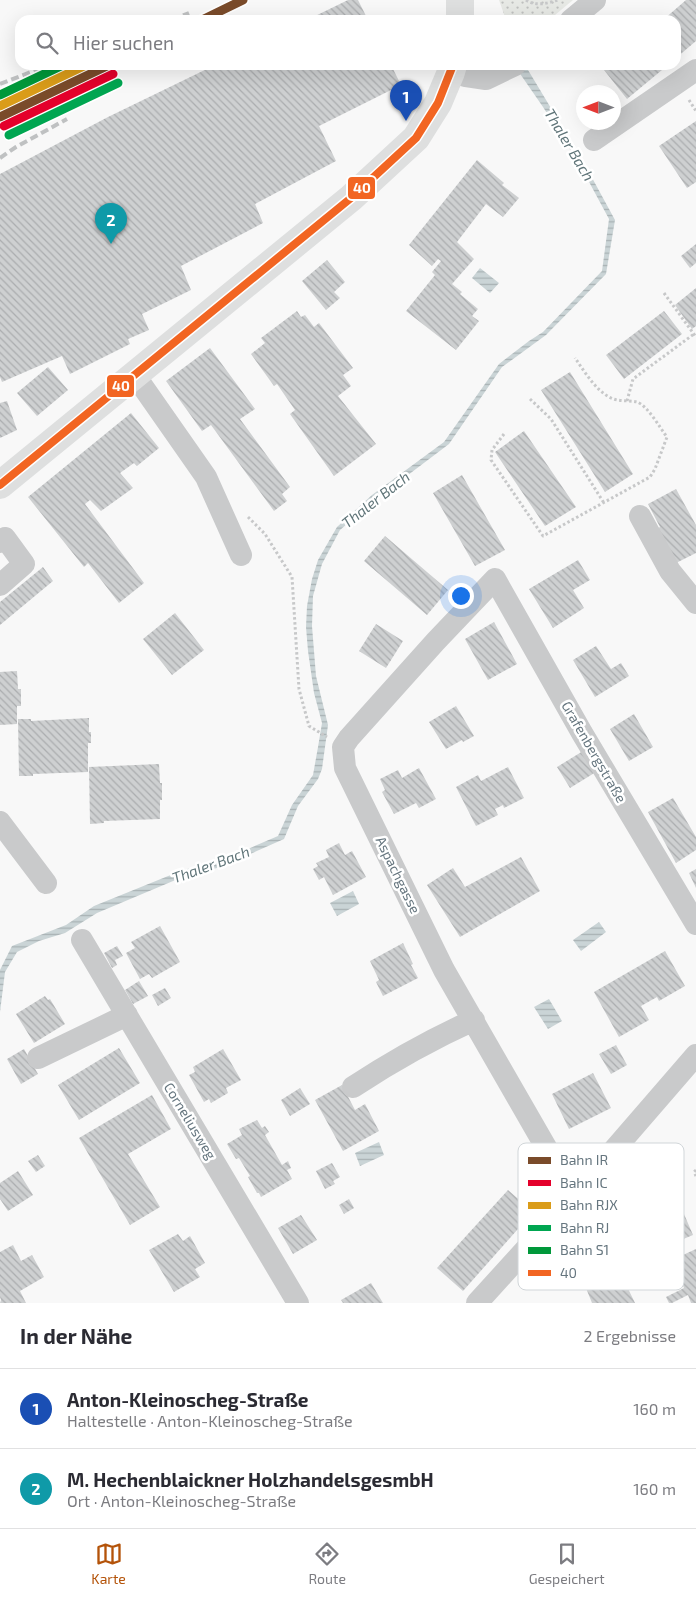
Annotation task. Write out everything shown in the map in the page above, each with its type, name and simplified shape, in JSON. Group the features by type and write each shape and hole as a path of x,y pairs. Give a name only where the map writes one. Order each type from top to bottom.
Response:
{"main road":[{"path":"460,0 460,15"},
{"path":"0,485 351,198 416,138 438,104 452,70"}],"street":[{"path":"577,15 595,0"},
{"path":"455,70 486,79 505,70"},
{"path":"594,140 696,70"},
{"path":"134,374 206,477 241,555"},
{"path":"640,516 670,571 696,602"},
{"path":"0,542 4,538 24,564 0,585"},
{"name":"Grafenbergstraße","path":"339,744 349,738 436,641 495,579 582,733 696,924"},
{"name":"Aspachgasse","path":"339,744 345,768 444,970 544,1143"},
{"path":"0,822 46,882"},
{"name":"Corneliusweg","path":"82,940 298,1303"},
{"path":"38,1058 127,1015"},
{"path":"353,1087 448,1032 474,1020"},
{"path":"620,1143 696,1055"},
{"path":"476,1303 518,1257"}],"path":[{"path":"526,0 531,3 545,4 558,0"},
{"path":"627,401 633,379 695,335 664,293"},
{"path":"504,434 492,450 490,460 544,536 650,477 667,437 648,410 640,403 612,399 602,393 575,358"},
{"path":"530,399 551,419 604,503"},
{"path":"246,515 265,534 292,577 299,689 309,726 339,744"},
{"path":"696,1170 694,1172 696,1176"}],"shaded area":[{"path":"499,0 573,0 555,15 504,15"}],"water":[{"name":"Thaler Bach","path":"517,70 528,70 584,163 615,220 606,274 546,335 502,367 449,444 375,500 340,530 322,564 313,596 312,626 316,676 328,725 322,769 318,779 298,806 284,839 221,867 185,876 97,913 65,933 39,941 17,952 5,972 0,1012 0,970 12,946 66,925 94,906 183,870 220,861 278,836 292,805 313,775 322,723 314,693 306,627 307,606 318,560 337,527 372,495 444,442 499,364 543,332 602,271 609,219 581,167"},
{"path":"480,268 499,283 490,293 472,278"},
{"path":"353,891 359,904 337,916 330,903"},
{"path":"599,922 606,932 581,951 573,940"},
{"path":"549,999 562,1021 548,1029 534,1007"},
{"path":"379,1142 384,1155 360,1166 355,1153"}],"building":[{"path":"348,0 358,0 366,15 317,15"},
{"path":"686,0 696,0 696,41 681,54 681,15 669,15"},
{"path":"205,70 394,70 401,85 319,126 336,161 255,204 263,223 181,266 191,290 142,314 149,330 128,339 130,344 70,374 62,356 2,382 0,377 0,174 108,117"},
{"path":"604,70 662,70 627,99 621,91 621,85 616,85"},
{"path":"696,121 696,182 687,188 659,146"},
{"path":"477,160 504,183 502,185 519,198 503,217 486,204 457,242 474,259 452,284 462,292 460,294 478,309 472,316 479,321 456,350 406,311 435,275 432,272 441,261 438,259 432,266 409,245"},
{"path":"696,244 696,263 690,268 681,256"},
{"path":"327,260 345,282 334,292 340,298 326,310 302,281"},
{"path":"696,288 696,326 692,329 675,305"},
{"path":"297,311 301,317 305,315 314,327 319,323 353,368 343,375 351,386 338,396 376,444 334,476 290,414 295,410 277,384 274,386 251,354 265,343 261,338"},
{"path":"664,311 682,334 624,379 606,355"},
{"path":"210,348 255,409 240,419 290,487 282,494 287,501 274,511 211,425 202,431 166,381"},
{"path":"48,367 68,390 37,416 17,393"},
{"path":"570,372 633,474 605,492 541,390"},
{"path":"7,401 17,430 0,438 0,403"},
{"path":"131,413 159,448 137,466 134,463 120,473 133,488 101,511 90,500 85,504 144,583 119,603 88,563 84,567 28,497"},
{"path":"524,431 576,507 545,526 495,452"},
{"path":"462,475 505,550 475,566 433,493"},
{"path":"676,489 696,525 696,553 672,565 654,531 660,527 648,504"},
{"path":"385,536 448,590 427,615 364,561"},
{"path":"578,560 590,580 573,590 584,608 553,628 529,589"},
{"path":"43,567 53,581 0,625 0,602"},
{"path":"175,613 204,650 172,675 143,639"},
{"path":"494,622 517,664 488,680 465,639"},
{"path":"376,624 403,641 386,668 359,651"},
{"path":"596,646 611,669 621,663 629,676 595,697 573,660"},
{"path":"17,671 18,689 21,689 21,706 17,706 17,724 0,725 0,672"},
{"path":"456,706 474,736 446,749 429,722"},
{"path":"634,714 653,747 629,761 610,729"},
{"path":"89,718 91,743 88,743 88,772 19,776 18,719 31,719 31,721"},
{"path":"583,751 596,772 570,788 557,767"},
{"path":"159,764 160,783 162,783 160,819 104,821 104,823 90,824 89,767"},
{"path":"508,767 524,798 504,808 503,805 495,809 498,815 476,826 456,787 478,775 481,781"},
{"path":"419,768 436,799 419,808 416,803 394,814 382,792 385,790 380,779 398,770 402,778"},
{"path":"673,798 696,837 696,850 676,863 648,812"},
{"path":"339,843 345,855 352,851 366,877 333,895 324,877 319,880 313,869 318,866 316,863 329,857 326,850"},
{"path":"521,857 540,891 460,937 427,885 453,868 465,887"},
{"path":"696,869 696,888 689,873"},
{"path":"160,926 180,962 152,978 149,974 140,979 126,953 135,948 131,942"},
{"path":"403,943 418,978 383,996 376,982 379,980 370,961"},
{"path":"117,946 123,956 115,960 117,965 112,968 104,953"},
{"path":"665,951 685,986 659,1001 657,997 641,1006 649,1020 619,1037 594,992"},
{"path":"139,981 148,996 133,1004 125,990"},
{"path":"165,988 171,998 158,1006 152,995"},
{"path":"45,996 48,1000 50,999 65,1024 34,1043 16,1014"},
{"path":"616,1045 627,1065 611,1074 599,1054"},
{"path":"119,1048 140,1083 79,1120 58,1085"},
{"path":"24,1049 38,1074 21,1084 7,1059"},
{"path":"223,1049 241,1080 226,1088 228,1093 211,1103 209,1099 204,1102 189,1075 195,1072 193,1067"},
{"path":"593,1073 611,1108 569,1129 552,1094"},
{"path":"342,1085 355,1110 365,1104 379,1131 343,1151 315,1100"},
{"path":"300,1088 310,1104 290,1116 281,1100"},
{"path":"152,1095 171,1129 128,1154 160,1207 130,1225 79,1138"},
{"path":"257,1120 262,1128 265,1126 269,1132 265,1135 282,1165 288,1161 291,1168 287,1170 292,1179 261,1197 257,1193 248,1177 250,1176 239,1158 236,1159 227,1144 242,1135 239,1129"},
{"path":"38,1155 45,1166 36,1172 28,1161"},
{"path":"332,1163 340,1177 333,1181 335,1184 325,1189 316,1171"},
{"path":"18,1171 33,1195 8,1211 0,1199 0,1183"},
{"path":"508,1190 518,1199 518,1229 463,1291 437,1268"},
{"path":"349,1199 354,1208 344,1214 339,1205"},
{"path":"684,1214 693,1235 684,1239"},
{"path":"301,1215 317,1240 293,1254 278,1228"},
{"path":"178,1234 183,1241 190,1236 205,1263 195,1269 200,1277 174,1292 149,1250"},
{"path":"13,1245 21,1261 32,1255 44,1277 20,1291 26,1303 0,1303 0,1252"},
{"path":"696,1249 696,1303 691,1303 688,1295 669,1303 666,1297 684,1290 684,1254"},
{"path":"371,1283 383,1303 343,1303 341,1300"},
{"path":"587,1290 629,1290 635,1303 592,1303"}],"railway":[{"path":"184,15 189,13"},
{"path":"0,84 36,70"},
{"path":"0,158 67,119"}],"rail line":[{"name":"IR","path":"212,15 243,0"},
{"name":"S1","path":"0,95 52,70"},
{"name":"RJX","path":"0,106 76,70"},
{"name":"IR","path":"0,117 99,70"},
{"name":"IC","path":"4,126 113,74"},
{"name":"RJ","path":"9,135 118,83"}],"transit line":[{"name":"40","path":"0,485 351,198 416,138 438,103 451,70"}],"place":[{"name":"Anton-Kleinoscheg-Straße","path":"406,121"},
{"name":"M. Hechenblaickner HolzhandelsgesmbH","path":"111,244"}]}
